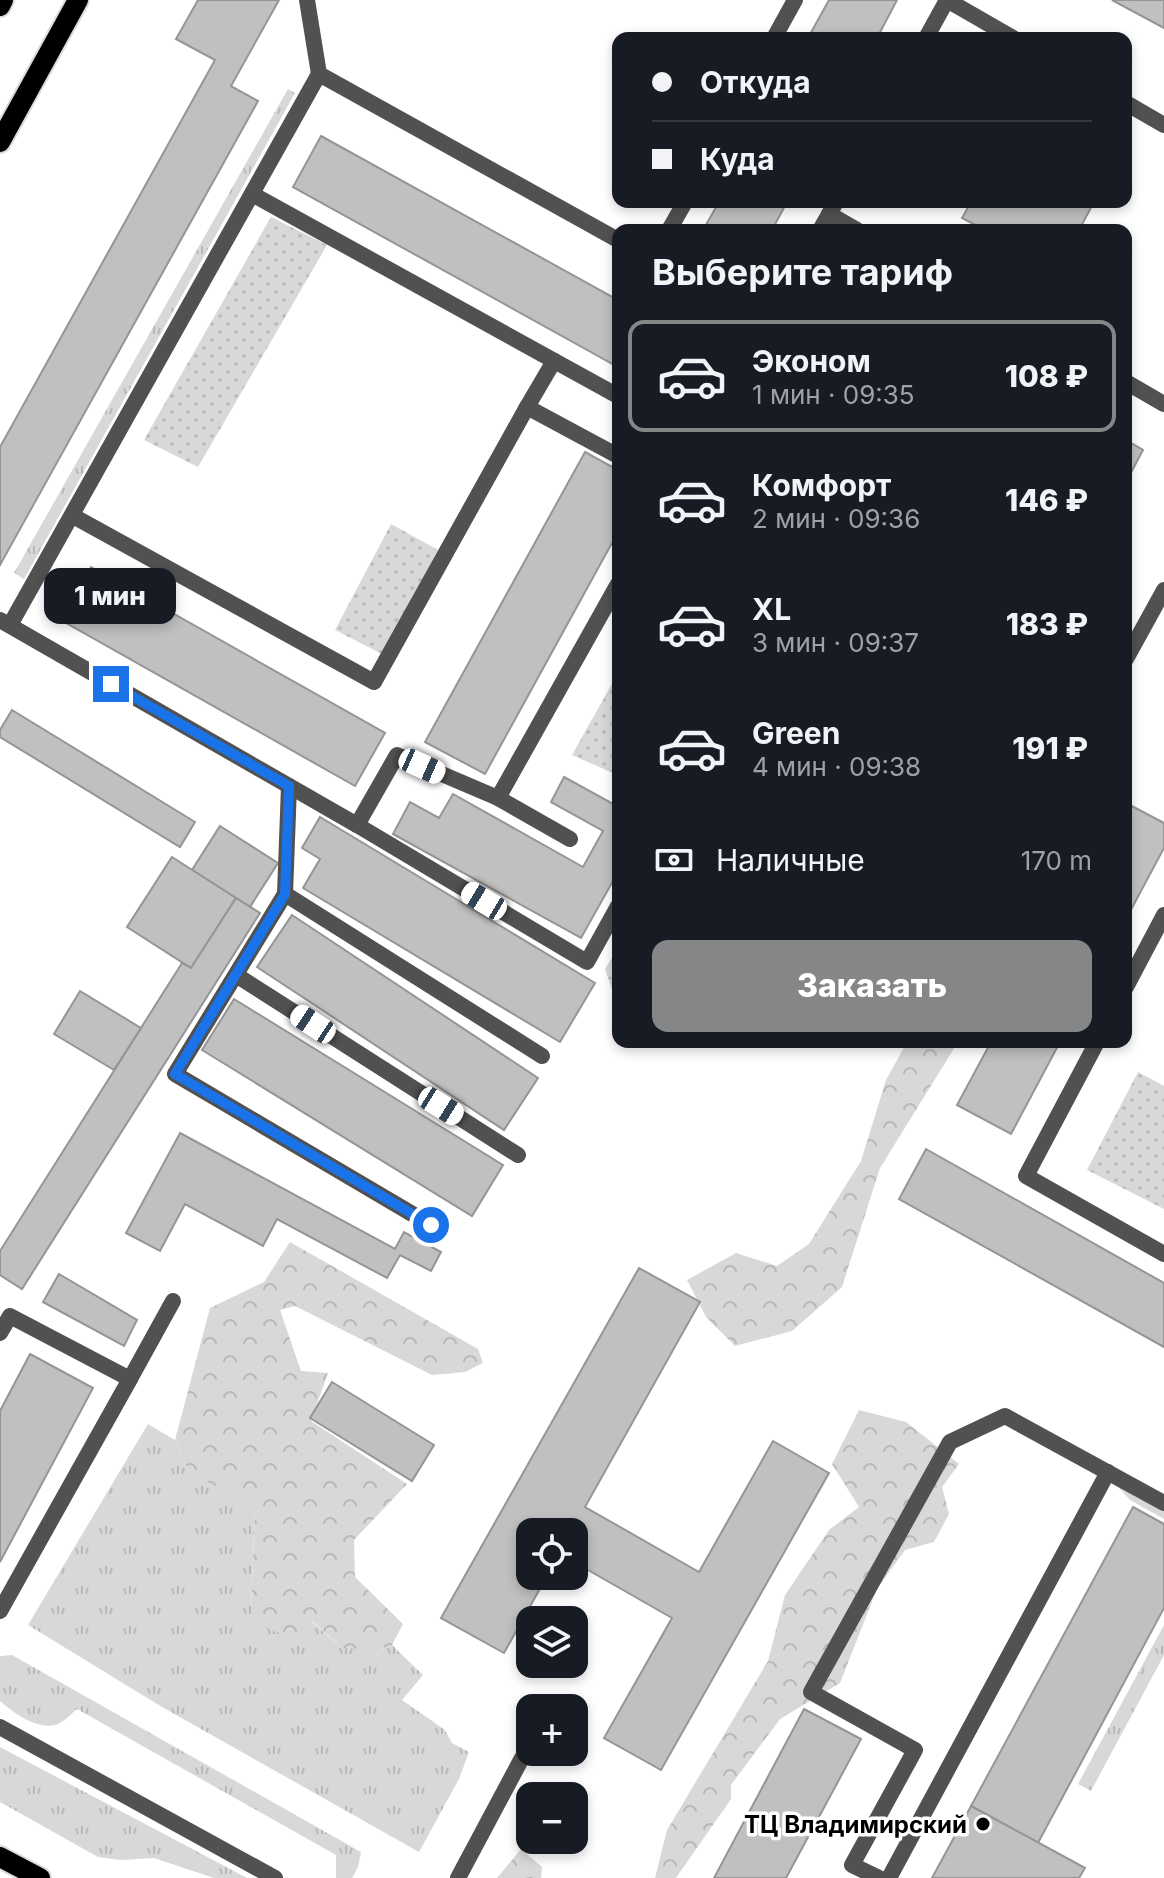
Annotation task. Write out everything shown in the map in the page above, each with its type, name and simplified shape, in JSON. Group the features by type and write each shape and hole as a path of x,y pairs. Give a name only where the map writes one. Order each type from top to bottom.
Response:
{"main road":[{"path":"0,142 78,0"},
{"path":"0,1857 40,1878"}],"street":[{"path":"307,0 319,74 73,516 5,623 357,825 587,962 612,917"},
{"path":"777,32 795,0"},
{"path":"929,32 947,0 1003,32"},
{"path":"319,74 612,237"},
{"path":"1132,106 1164,125"},
{"path":"252,194 612,393"},
{"path":"832,208 850,224"},
{"path":"73,516 374,682 554,361"},
{"path":"1132,385 1164,404"},
{"path":"527,407 612,453"},
{"path":"1132,648 1164,590"},
{"path":"498,798 612,595"},
{"path":"357,825 397,755 498,798 570,839"},
{"path":"289,786 285,894 175,1074 431,1225"},
{"path":"285,894 542,1056"},
{"path":"1132,976 1164,915"},
{"path":"236,975 518,1155"},
{"path":"1094,1048 1026,1176 1164,1254"},
{"path":"0,1611 173,1301"},
{"path":"0,1333 10,1316 130,1379"},
{"path":"879,1878 852,1865 915,1750 811,1692 950,1442 1005,1416 1164,1503"},
{"path":"889,1878 1108,1472"},
{"path":"0,1727 275,1878"},
{"path":"458,1878 518,1766"}],"green space":[{"path":"288,89 295,93 24,579 14,573"},
{"path":"271,217 327,245 198,467 144,440"},
{"path":"391,524 438,550 382,654 335,630"},
{"path":"612,684 612,773 572,755"},
{"path":"612,958 612,989 605,969"},
{"path":"904,1048 954,1048 880,1168 842,1287 792,1331 735,1346 706,1317 687,1280 736,1253 777,1266 809,1244 861,1161 886,1080"},
{"path":"1138,1072 1164,1086 1164,1209 1087,1170"},
{"path":"290,1242 478,1349 483,1363 465,1372 432,1375 295,1306 280,1310 301,1371 328,1373 311,1421 407,1484 354,1540 355,1577 403,1624 392,1645 375,1657 359,1649 342,1648 312,1621 292,1637 270,1630 251,1612 255,1507 189,1472 175,1440 210,1308 264,1282"},
{"path":"859,1410 906,1422 959,1464 942,1487 949,1514 934,1542 905,1550 877,1589 840,1683 780,1719 731,1785 731,1799 676,1878 655,1878 667,1830 768,1661 785,1595 829,1530 859,1507 832,1464"},
{"path":"148,1424 175,1440 189,1472 255,1506 251,1612 311,1621 342,1648 359,1648 375,1657 392,1645 423,1675 402,1700 445,1730 452,1743 469,1752 459,1779 419,1852 162,1707 28,1625"},
{"path":"1112,1480 1164,1509 1164,1519 1130,1500"},
{"path":"1164,1625 1164,1655 1091,1791 1078,1784"},
{"path":"12,1655 361,1852 352,1878 336,1878 336,1855 77,1709 64,1720 47,1726 18,1715 0,1701 0,1656"},
{"path":"0,1747 247,1878 214,1878 154,1858 121,1860 98,1857 0,1802"},
{"path":"517,1854 527,1854 542,1867 541,1878 497,1878"}],"building":[{"path":"198,0 279,0 231,86 258,101 0,565 0,447 215,60 176,39"},
{"path":"829,0 897,0 880,32 811,32"},
{"path":"1112,0 1164,0 1164,28"},
{"path":"321,136 612,297 612,364 293,187"},
{"path":"716,208 784,208 775,224 706,224"},
{"path":"968,208 1091,208 1082,224 974,224 962,218"},
{"path":"1132,444 1143,450 1132,471"},
{"path":"585,452 612,467 612,543 485,774 425,742"},
{"path":"91,567 385,733 355,786 61,620"},
{"path":"12,710 195,822 180,847 0,737 0,730"},
{"path":"564,777 612,803 612,883 581,938 393,834 410,802 439,818 453,794 583,867 603,831 551,802"},
{"path":"1132,806 1164,823 1164,848 1132,908"},
{"path":"320,817 595,983 560,1042 303,888 320,859 302,848"},
{"path":"220,826 278,863 250,907 192,870"},
{"path":"172,857 236,898 191,968 127,927"},
{"path":"236,898 260,913 22,1289 0,1275 0,1251 182,963 191,968"},
{"path":"292,915 538,1078 504,1130 257,967"},
{"path":"80,991 141,1028 114,1070 54,1034"},
{"path":"234,999 503,1165 472,1216 202,1050"},
{"path":"988,1048 1057,1048 1011,1134 957,1105"},
{"path":"180,1133 395,1249 404,1232 441,1252 431,1271 400,1255 387,1278 277,1219 263,1246 185,1204 160,1251 126,1233"},
{"path":"926,1149 1164,1283 1164,1347 899,1199"},
{"path":"639,1268 700,1302 585,1507 699,1572 773,1441 829,1473 661,1770 604,1738 672,1618 588,1570 588,1518 516,1518 516,1590 539,1590 530,1606 516,1606 516,1632 504,1653 441,1618"},
{"path":"59,1274 137,1320 124,1346 43,1302"},
{"path":"30,1354 93,1388 0,1562 0,1411"},
{"path":"332,1382 434,1445 412,1481 310,1418"},
{"path":"1133,1507 1164,1524 1164,1608 1038,1843 971,1806"},
{"path":"804,1709 861,1739 786,1878 714,1878"},
{"name":"ТЦ Владимирский","path":"971,1806 1085,1868 1079,1878 932,1878"}],"place":[{"name":"ТЦ Владимирский","path":"983,1824"}],"route":[{"path":"111,684 289,786 285,894 175,1074 431,1225"}]}
